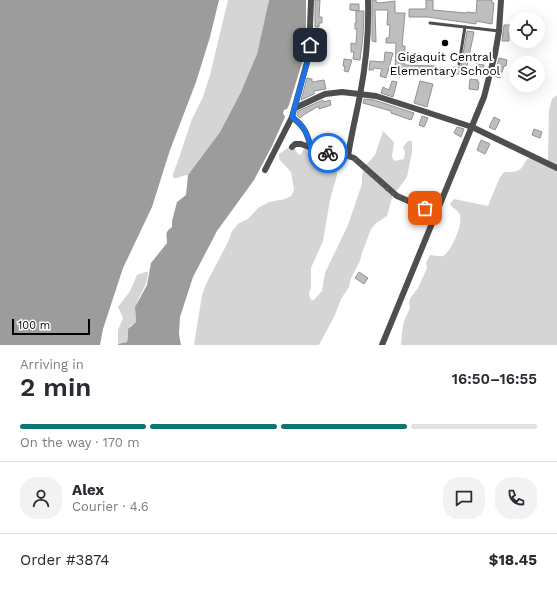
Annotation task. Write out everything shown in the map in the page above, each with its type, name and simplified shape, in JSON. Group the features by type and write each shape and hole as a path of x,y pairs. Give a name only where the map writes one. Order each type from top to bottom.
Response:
{"street":[{"path":"266,170 295,108 308,58 311,0"},
{"path":"348,156 350,139 360,94 367,42 368,0"},
{"path":"382,345 484,97 499,31 501,0"},
{"path":"295,108 325,94 342,92 376,96 472,128 557,168"},
{"path":"292,117 304,127 311,148"},
{"path":"292,147 295,144 301,144 325,153 348,156 357,161 396,196 436,213"}],"lane":[{"path":"430,22 499,31"},
{"path":"459,64 465,27"}],"shaded area":[{"path":"0,0 219,0 210,37 196,82 170,150 152,207 123,268 103,329 100,345 0,345"},
{"path":"228,0 269,0 257,54 241,92 220,132 188,175 173,178 173,174 192,119 203,97 210,75"},
{"path":"269,0 306,0 306,50 289,105 283,113 285,117 254,180 217,231 193,277 180,317 179,334 181,345 118,345 127,342 128,329 136,322 135,307 147,285 151,263 167,243 166,234 172,227 177,202 186,195 188,175 220,132 241,92 257,54"},
{"path":"557,95 557,345 401,345 404,321 410,308 409,302 418,288 427,268 426,263 430,255 443,256 453,244 458,231 460,225 459,214 450,204 454,199 488,206 499,179 504,172 513,172 521,169 527,159 531,158 545,165 548,159 549,110 552,99"},
{"path":"383,131 394,142 392,157 394,161 404,159 405,152 403,147 408,141 412,141 412,152 407,177 393,194 387,216 375,224 371,229 360,261 351,278 349,287 341,299 335,315 319,345 194,345 202,295 232,231 239,223 248,219 258,208 269,202 285,199 291,196 294,190 291,172 279,159 279,154 289,147 294,148 298,154 301,155 304,148 331,157 336,162 337,175 330,200 323,241 311,268 311,287 309,294 311,300 314,300 322,291 325,273 348,225 362,184 362,175 365,166 375,155"},
{"path":"148,272 148,277 135,308 136,322 130,326 127,342 118,344 118,330 123,318 118,307 130,291 137,275"}],"building":[{"path":"315,0 320,0 319,17 322,17 322,23 319,23 319,27 315,27"},
{"path":"372,0 376,0 376,2 379,3 395,1 395,13 405,13 402,46 405,46 405,65 435,66 442,68 460,67 461,74 453,74 453,76 435,76 435,74 395,74 396,43 386,43 386,38 389,38 390,25 387,25 388,10 375,10 376,42 372,41"},
{"path":"426,0 433,0 433,10 476,13 477,0 492,0 492,3 494,3 492,24 476,21 476,24 428,17 409,17 409,9 426,9"},
{"path":"350,4 359,4 359,11 350,10"},
{"path":"356,11 364,11 360,60 353,59 354,52 351,52 351,43 356,44"},
{"path":"504,25 509,25 509,41 502,41"},
{"path":"467,31 474,32 467,66 461,66"},
{"path":"385,52 393,53 386,78 380,76 382,69 374,68 373,70 369,70 370,61 384,62"},
{"path":"499,58 507,60 506,66 504,66 500,78 494,76"},
{"path":"344,59 352,60 348,72 344,71"},
{"path":"476,64 484,65 483,73 475,72"},
{"path":"307,78 312,79 312,82 324,80 326,89 314,91 314,94 301,100"},
{"path":"470,79 478,80 478,90 469,89"},
{"path":"392,81 397,82 393,97 381,93 383,87 389,90"},
{"path":"420,81 433,84 427,107 414,103"},
{"path":"364,99 374,100 414,113 411,120 391,113 391,111 363,103"},
{"path":"323,100 324,102 330,100 331,105 319,109 319,106 300,118 297,115 298,111"},
{"path":"422,116 428,118 424,127 419,125"},
{"path":"494,117 500,120 495,130 489,127"},
{"path":"457,127 464,129 461,137 454,133"},
{"path":"534,129 542,132 540,138 532,135"},
{"path":"481,140 490,144 485,154 477,150"},
{"path":"359,272 368,278 364,284 355,278"}],"way so far":[{"path":"328,153 354,158 391,193 425,208"}],"place":[{"name":"Gigaquit Central Elementary School","path":"445,43"}],"route":[{"path":"310,45 308,60 292,117 304,127 311,148 328,153"}]}
